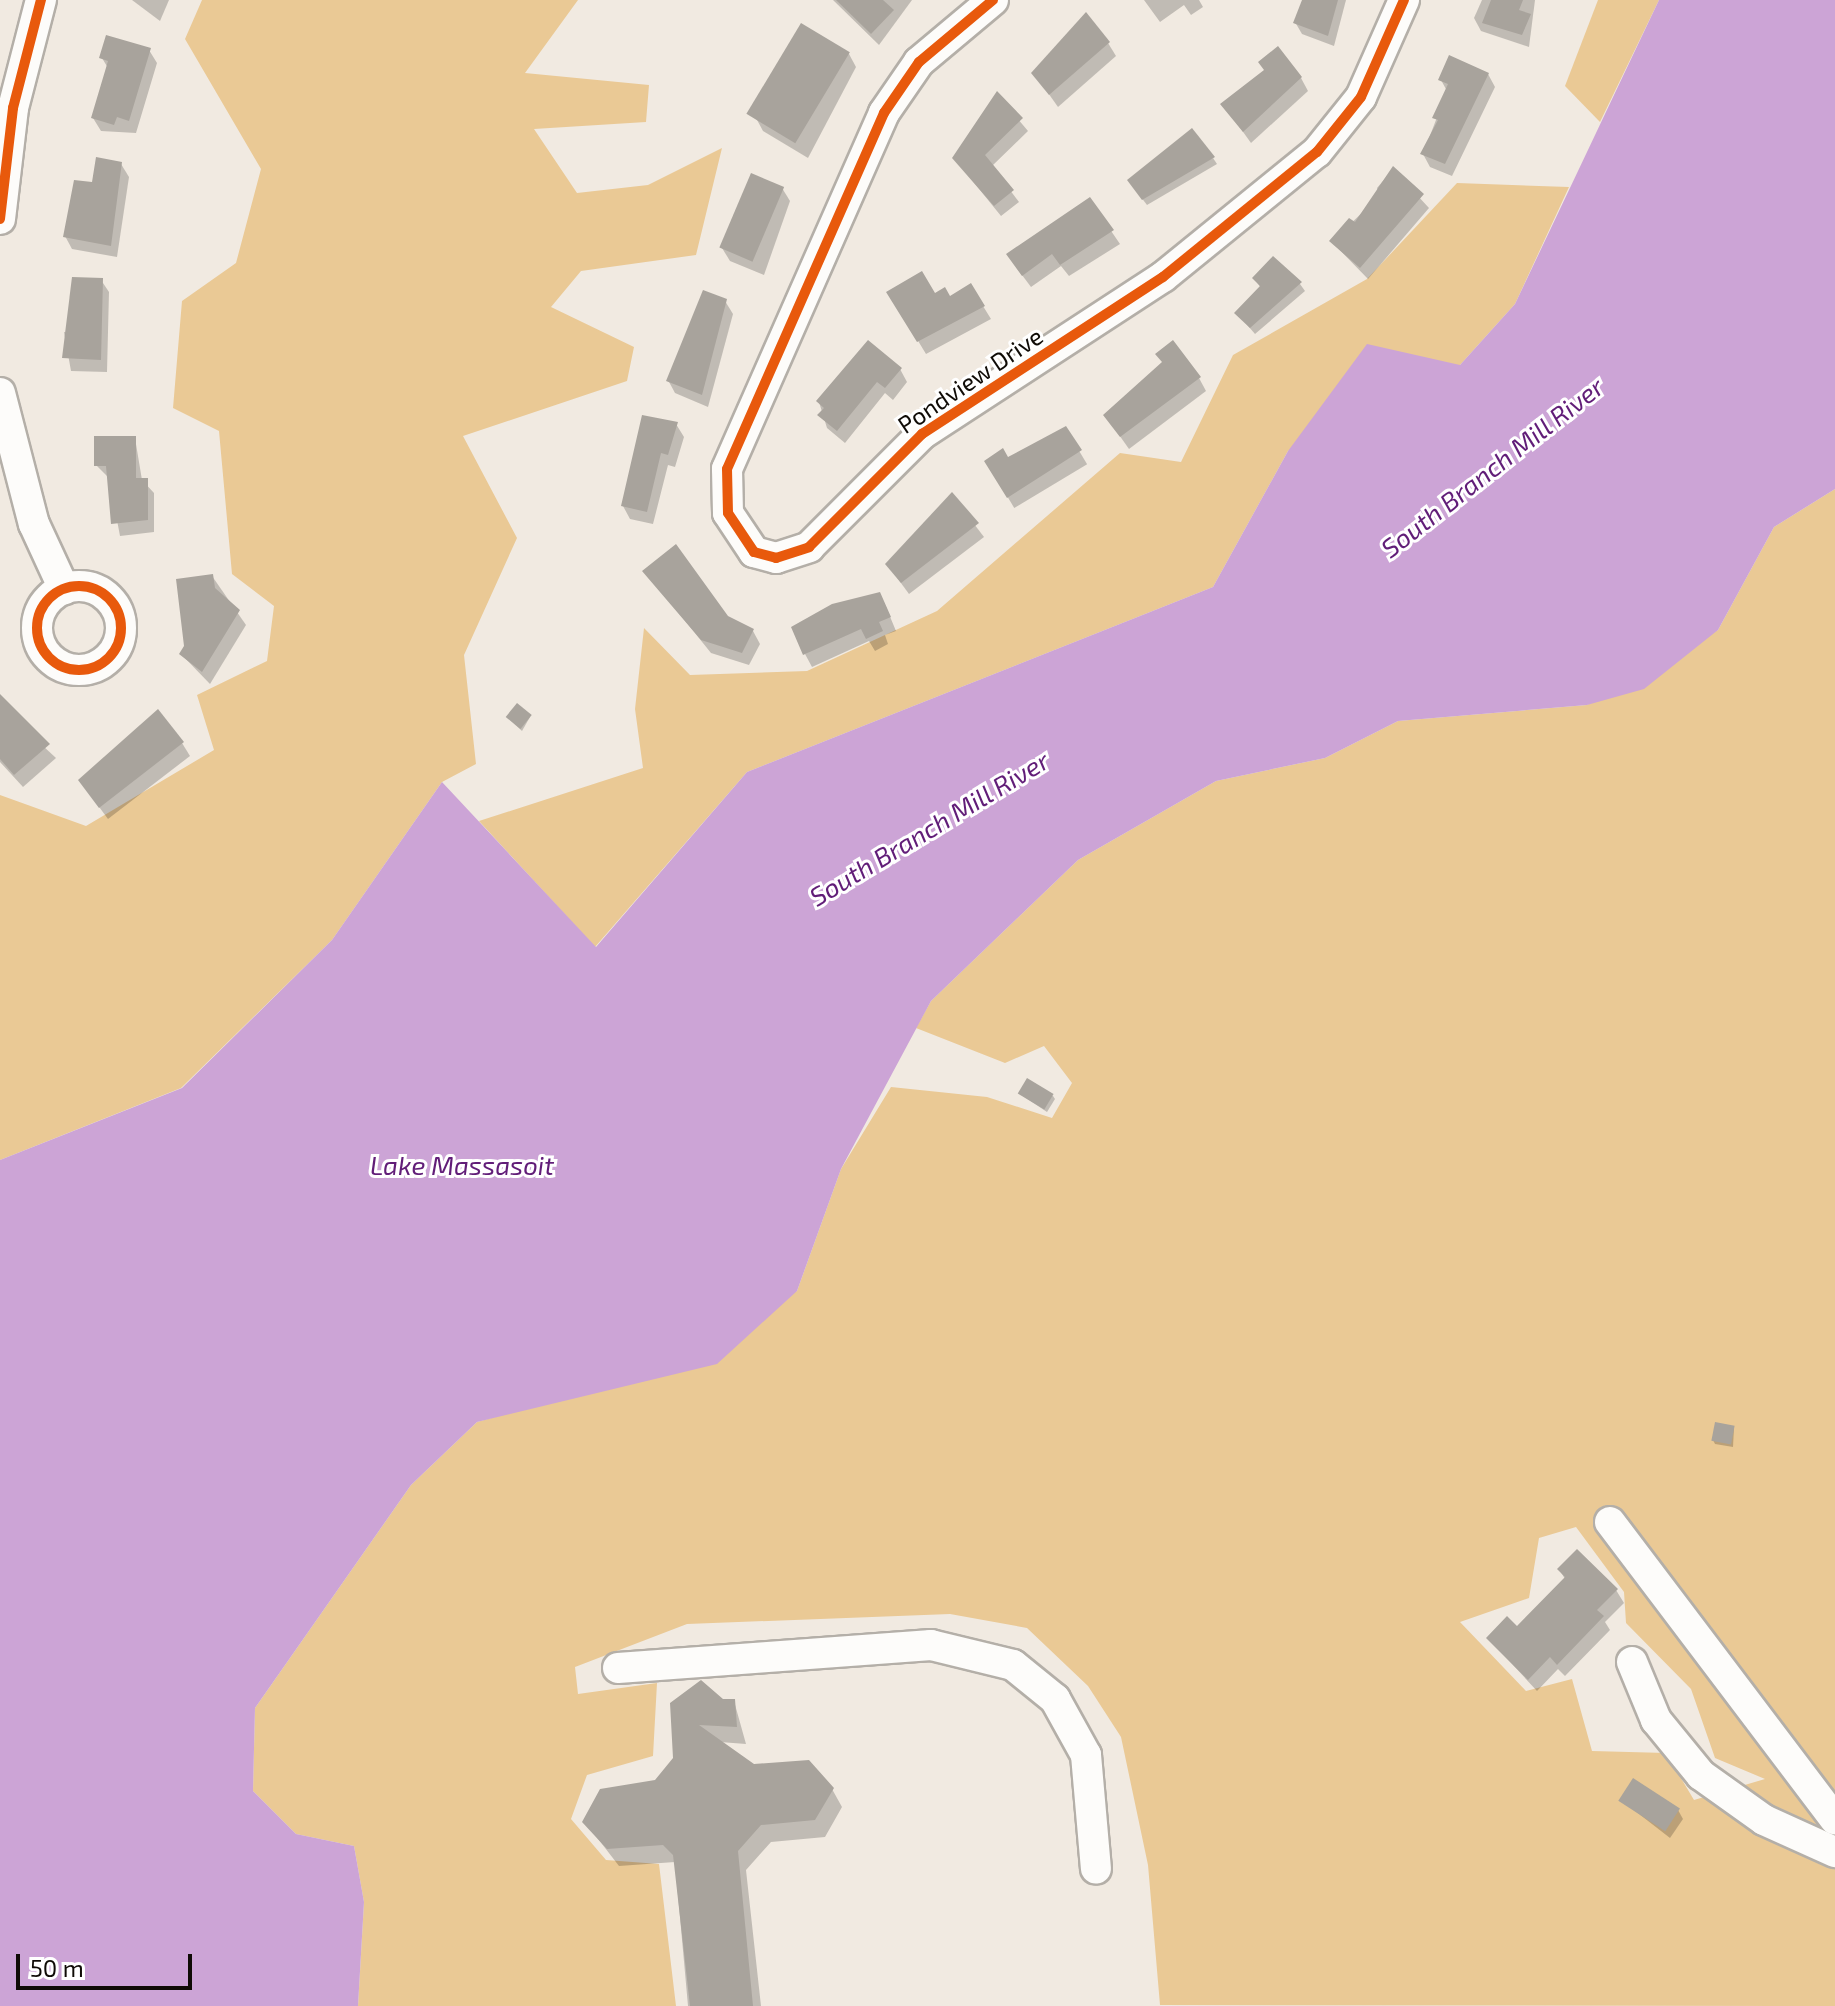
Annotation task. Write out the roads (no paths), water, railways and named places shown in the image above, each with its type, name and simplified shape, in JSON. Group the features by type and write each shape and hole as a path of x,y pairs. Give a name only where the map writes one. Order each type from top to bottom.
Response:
{"street":[{"path":"0,219 13,108 41,0"},
{"name":"Pondview Drive","path":"993,0 919,62 884,113 727,469 728,513 754,552 776,558 809,547 913,441 1163,277 1317,152 1361,97 1404,0"},
{"path":"0,393 34,524 64,589"},
{"path":"1610,1522 1835,1819"},
{"path":"618,1668 931,1645 1013,1665 1055,1699 1086,1755 1096,1869"},
{"path":"1632,1662 1656,1720 1701,1775 1764,1820 1835,1852"}],"water":[{"name":"Lake Massasoit","path":"1659,0 1835,0 1835,489 1774,527 1718,630 1644,689 1587,705 1398,721 1325,758 1216,781 1078,860 931,1001 841,1169 797,1291 717,1364 477,1422 411,1485 255,1708 253,1791 296,1834 354,1846 364,1902 358,2006 0,2006 0,1160 182,1088 332,940 442,782 596,947 747,772 1213,587 1288,451 1367,344 1460,365 1515,304"}],"water label":[{"name":"South Branch Mill River","path":"1492,467"},
{"name":"South Branch Mill River","path":"929,828"}]}
